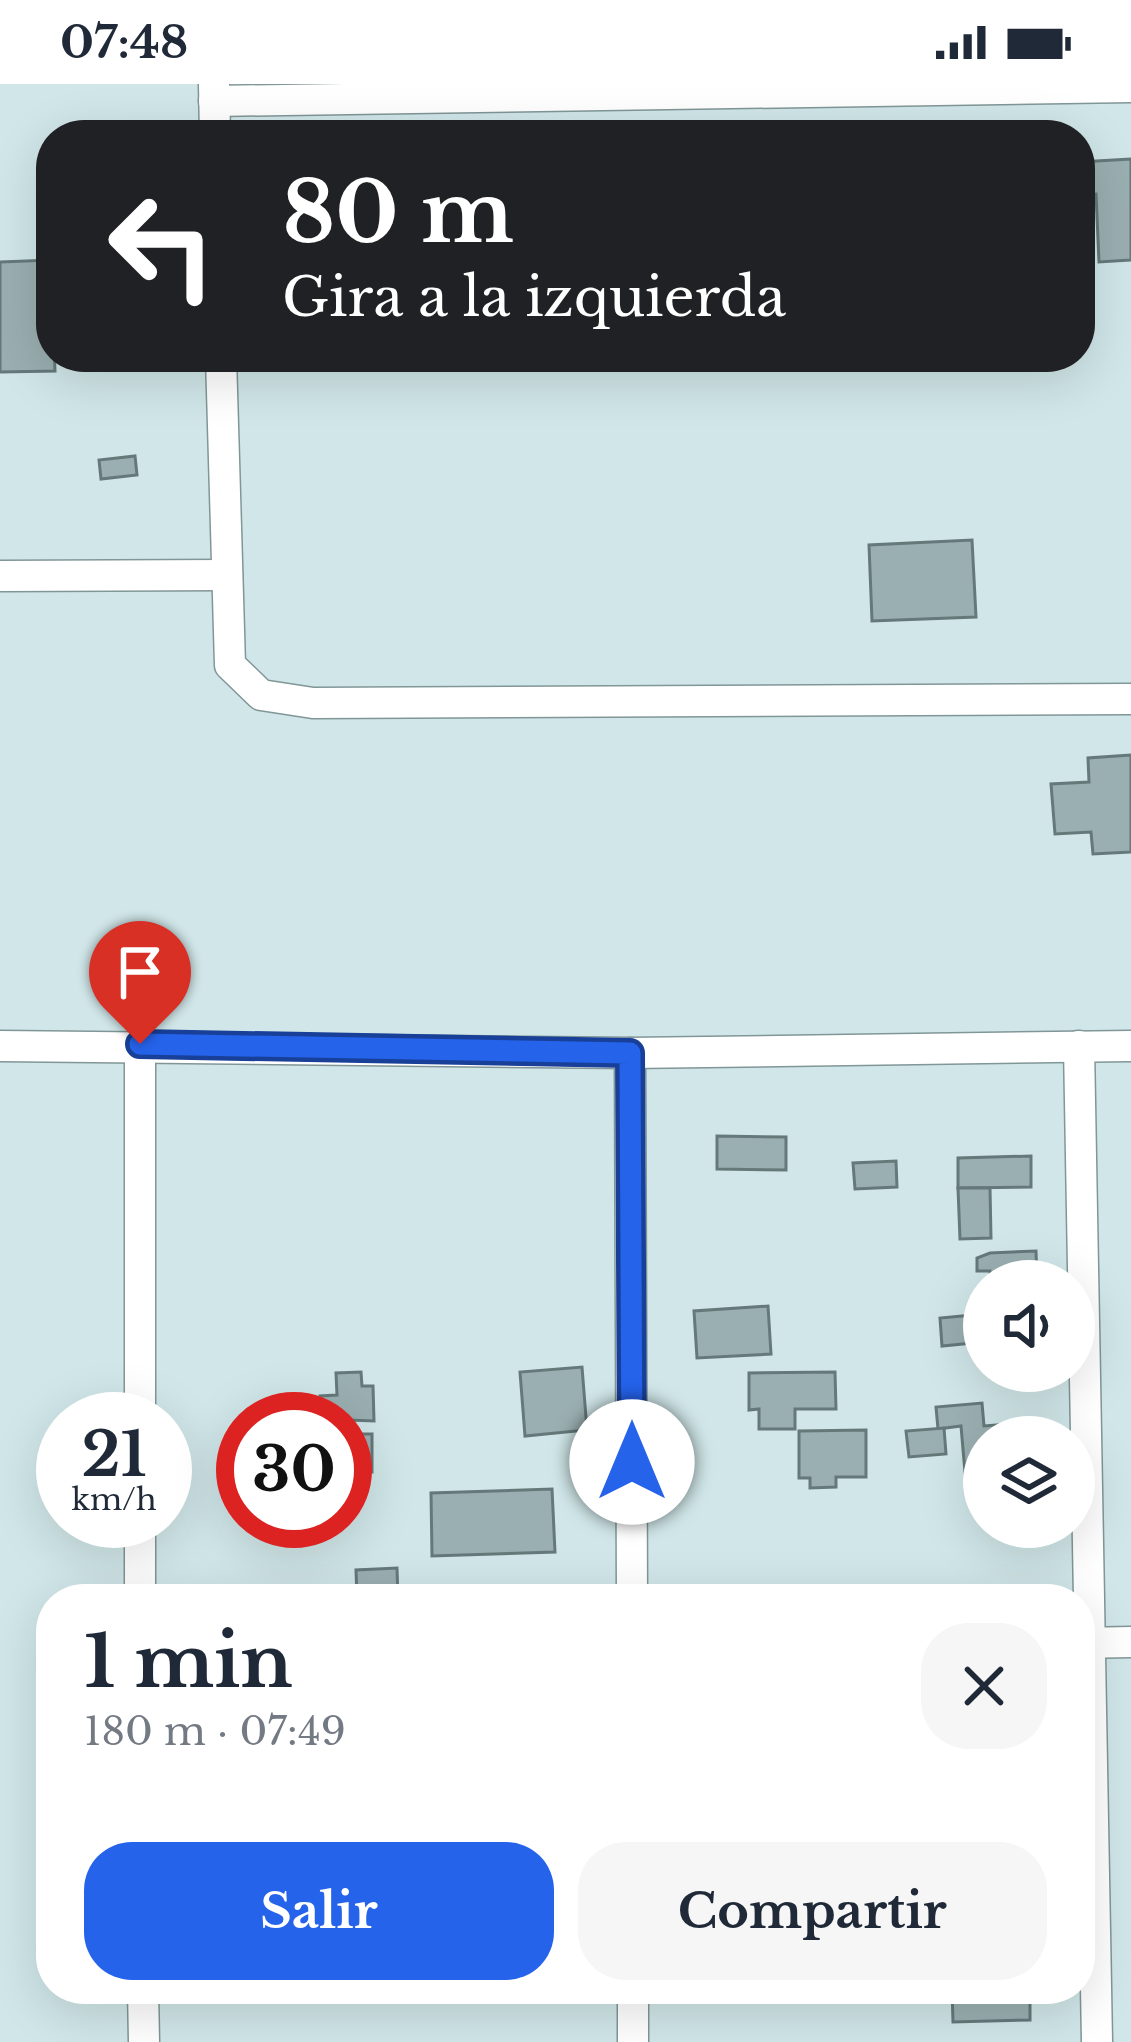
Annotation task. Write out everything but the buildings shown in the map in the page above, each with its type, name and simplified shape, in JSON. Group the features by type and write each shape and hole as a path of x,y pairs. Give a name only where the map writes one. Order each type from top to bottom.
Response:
{"street":[{"path":"214,92 1131,86"},
{"path":"221,372 230,665 261,695 313,703 1131,698"},
{"path":"0,576 227,575"},
{"path":"140,1044 140,1392"},
{"path":"0,1046 630,1053 1131,1046"},
{"path":"1079,1046 1084,1584"},
{"path":"630,1053 632,1584"},
{"path":"140,1548 140,1584"},
{"path":"1095,1642 1131,1642"},
{"path":"1095,1975 1097,2042"},
{"path":"143,2004 144,2042"},
{"path":"633,2004 633,2042"}],"route":[{"path":"140,1044 630,1053 632,1462"}]}
